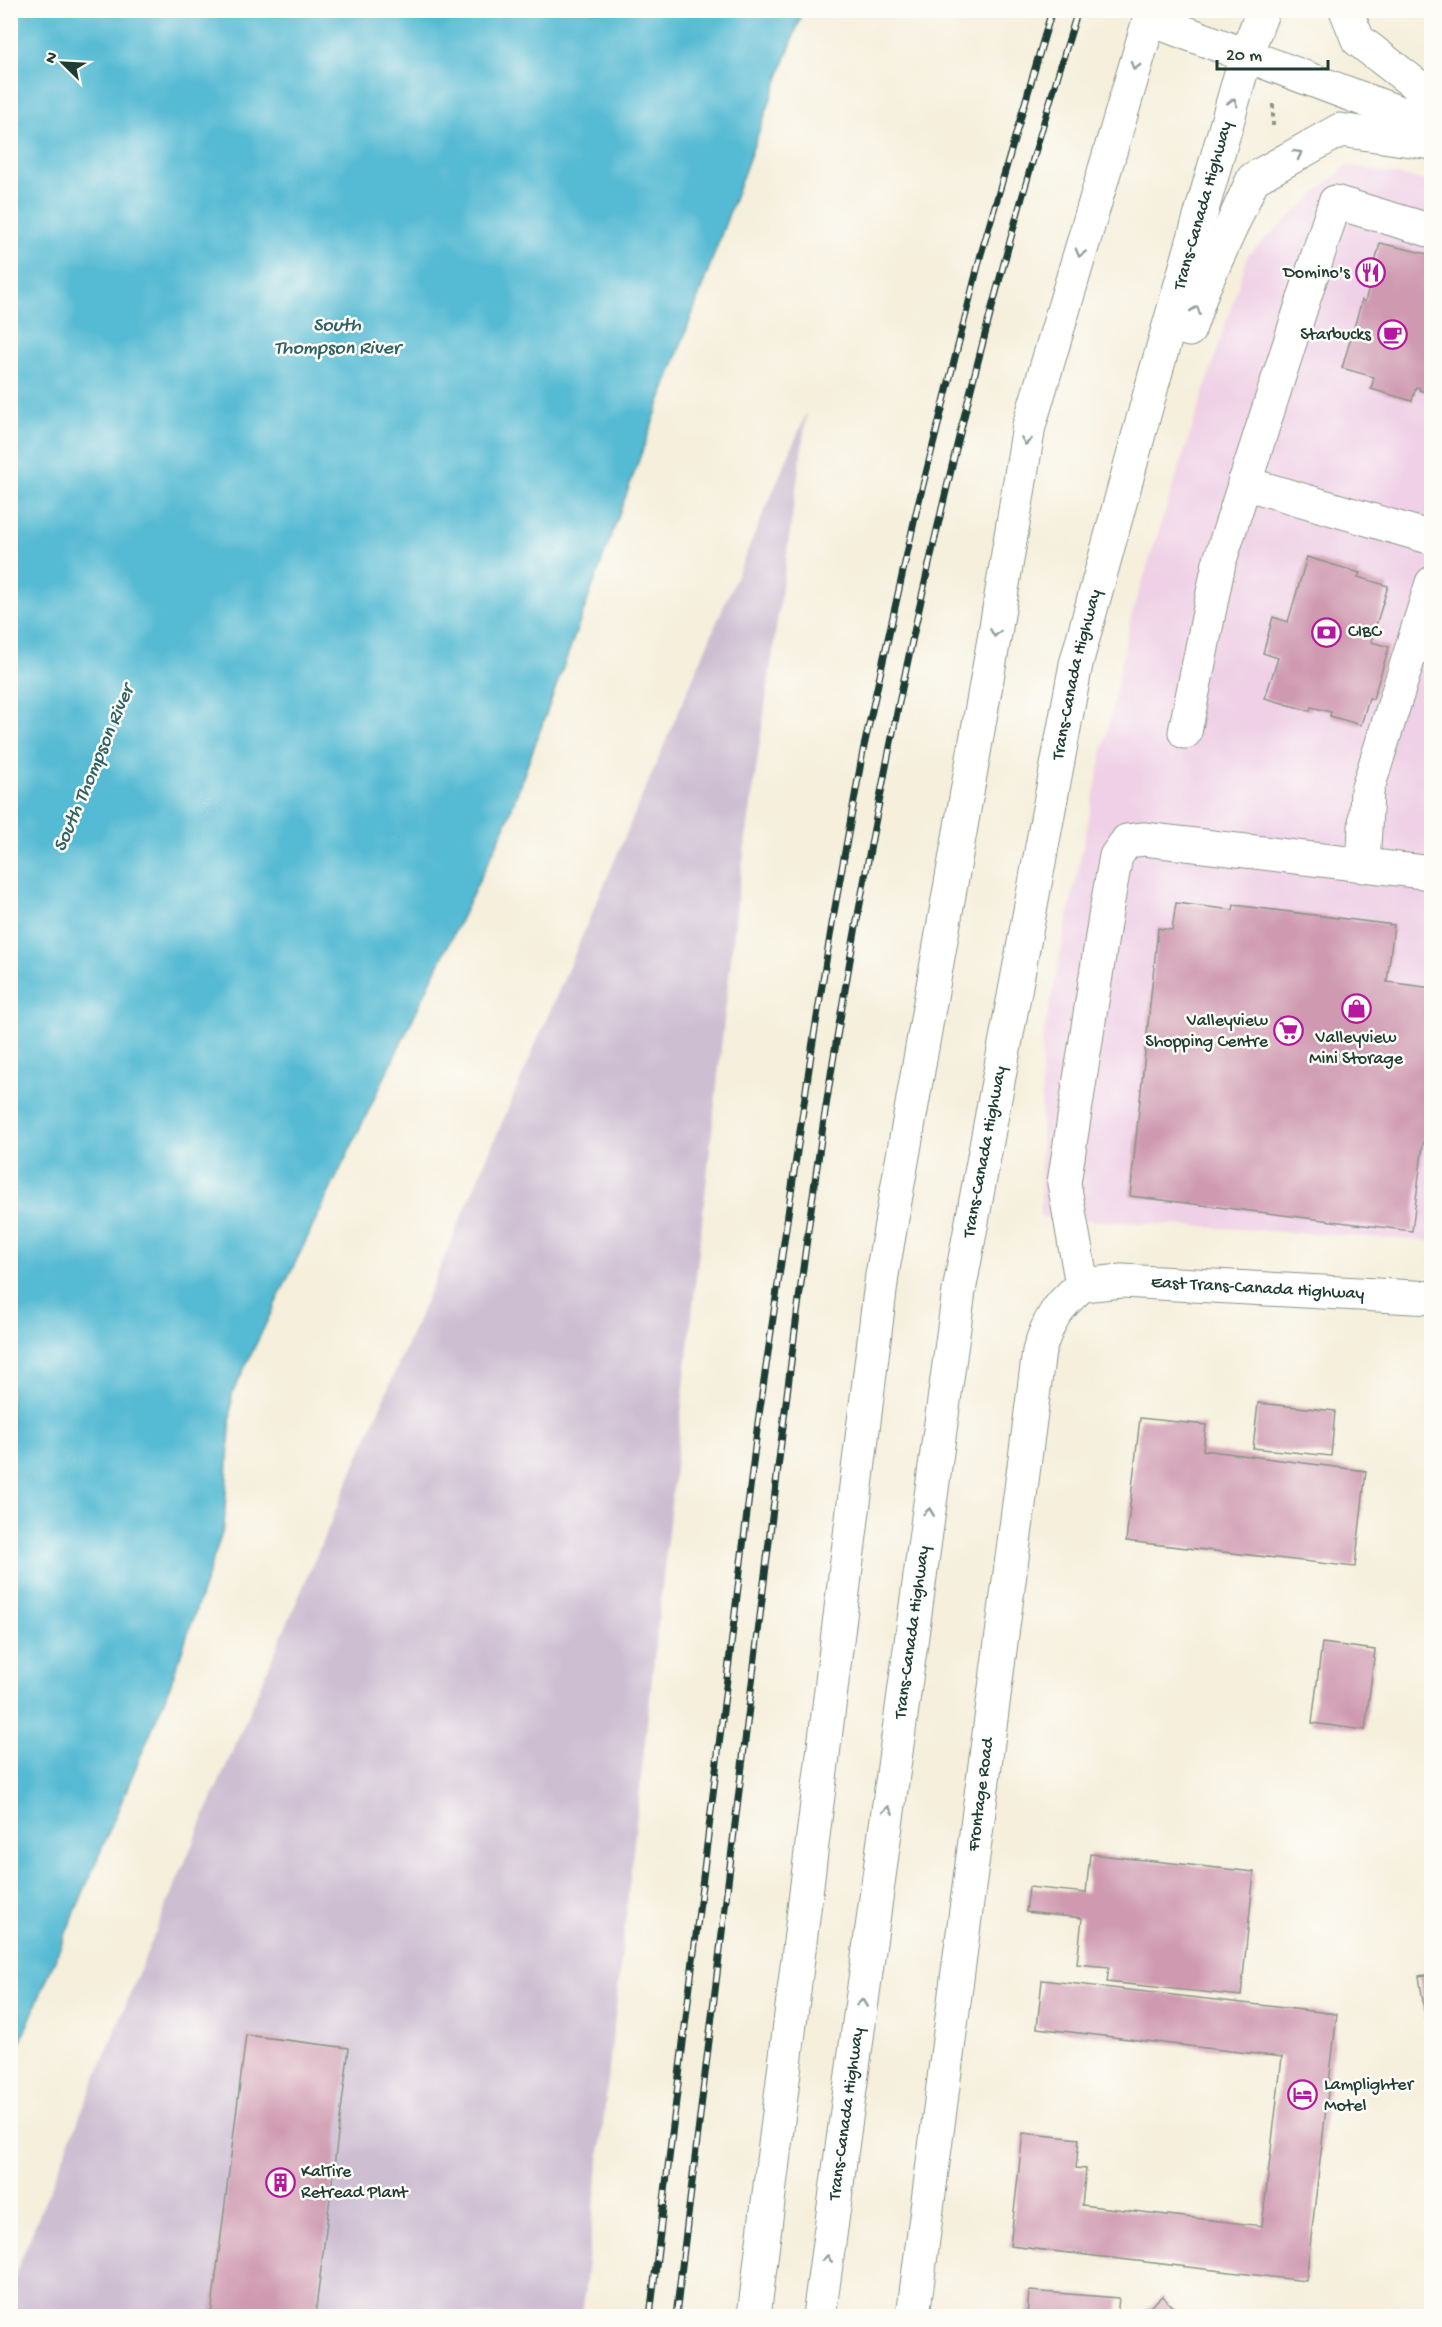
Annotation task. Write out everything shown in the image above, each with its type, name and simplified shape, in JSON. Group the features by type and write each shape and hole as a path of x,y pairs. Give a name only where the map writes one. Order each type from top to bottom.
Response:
{"main road":[{"name":"Trans-Canada Highway","path":"819,2316 959,1291 1076,664 1246,56 1263,10"},
{"path":"1346,10 1358,40 1431,97"},
{"path":"754,2316 882,1275 990,663 1029,426 1150,15 1246,56 1431,125"},
{"path":"1076,664 1203,289 1253,179 1340,130 1431,143"},
{"path":"1185,732 1219,563 1335,202 1431,231"},
{"path":"1244,483 1431,538"},
{"path":"1363,866 1367,790 1431,583"},
{"path":"1082,1285 1064,1183 1116,856 1127,841 1144,839 1431,873"},
{"name":"East Trans-Canada Highway","path":"1082,1285 1122,1281 1431,1298"},
{"name":"Frontage Road","path":"913,2316 1039,1351 1047,1326 1062,1303 1082,1285"}],"path":[{"path":"1272,103 1273,136"}],"shaded area":[{"name":"Valleyview Shopping Centre","path":"1347,165 1431,182 1431,1241 1041,1217 1042,1042 1131,617 1248,255"},
{"path":"807,412 737,903 582,2316 11,2316 11,2284 172,1892"}],"water":[{"name":"South Thompson River","path":"11,10 803,11 504,829 232,1394 224,1527 170,1686 11,2064"}],"building":[{"name":"Starbucks","path":"1380,243 1432,255 1432,394 1416,387 1412,401 1371,389 1374,377 1342,368 1362,300 1365,302"},
{"path":"1307,557 1360,573 1358,577 1388,586 1371,642 1389,647 1373,699 1369,698 1361,725 1330,716 1331,712 1311,707 1310,711 1265,698 1278,658 1263,653 1273,617 1288,622"},
{"name":"Valleyview Shopping Centre","path":"1176,903 1233,910 1234,905 1394,925 1387,982 1432,988 1432,1074 1412,1231 1130,1196 1158,928 1172,930"},
{"path":"1258,1403 1335,1411 1331,1456 1253,1448"},
{"path":"1140,1418 1206,1425 1203,1450 1366,1471 1355,1567 1126,1541"},
{"path":"1322,1643 1375,1650 1365,1730 1312,1723"},
{"path":"1090,1854 1254,1872 1241,1996 1107,1982 1109,1967 1077,1964 1082,1918 1026,1912 1029,1887 1086,1893"},
{"path":"1432,1974 1432,2045 1430,2046 1419,1976"},
{"name":"Lamplighter Motel","path":"1042,1980 1337,2014 1306,2281 1010,2246 1023,2133 1079,2139 1076,2168 1086,2169 1082,2205 1262,2226 1282,2057 1037,2028"},
{"name":"KalTire Retread Plant","path":"246,2035 349,2048 315,2316 211,2316"},
{"path":"1029,2291 1119,2298 1117,2316 1027,2316"},
{"path":"1162,2296 1181,2316 1140,2316"}],"railway":[{"path":"650,2316 758,1422 832,924 863,751 916,513 981,254 1052,10"},
{"path":"676,2316 816,1171 860,902 911,644 971,389 1004,262 1078,10"}],"place":[{"name":"Domino's","path":"1371,273"},
{"name":"Starbucks","path":"1392,335"},
{"name":"CIBC","path":"1327,632"},
{"name":"Valleyview Mini Storage","path":"1356,1009"},
{"name":"Valleyview Shopping Centre","path":"1289,1031"},
{"name":"Lamplighter Motel","path":"1303,2095"},
{"name":"KalTire Retread Plant","path":"280,2182"}]}
